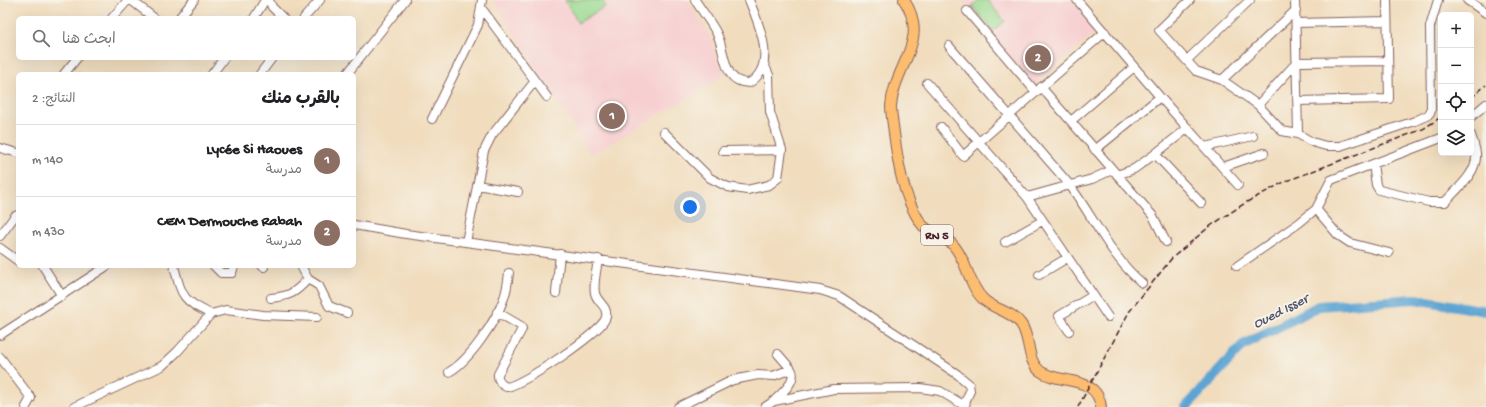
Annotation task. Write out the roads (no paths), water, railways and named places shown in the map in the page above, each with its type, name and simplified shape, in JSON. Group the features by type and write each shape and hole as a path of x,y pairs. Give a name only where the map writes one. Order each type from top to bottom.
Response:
{"main road":[{"name":"RN 5","path":"904,0 912,12 914,38 895,88 891,106 897,157 910,206 921,224 954,246 983,299 1010,315 1021,324 1025,331 1030,354 1040,371 1048,375 1083,384 1098,396 1102,407"}],"street":[{"path":"114,16 130,0 151,16"},
{"path":"181,16 194,0"},
{"path":"255,16 265,0"},
{"path":"269,0 272,7 281,16"},
{"path":"306,16 320,0"},
{"path":"348,72 405,0"},
{"path":"432,118 478,25 482,9 482,0"},
{"path":"695,0 718,36 726,67 735,80 749,83 756,79 764,64"},
{"path":"664,132 710,178 728,187 747,190 769,185 778,178 782,150 770,112 769,75 764,64 763,43 749,0"},
{"path":"1077,0 1238,185"},
{"path":"1190,0 1159,30 1196,70 1222,80 1258,105 1282,131 1298,134 1312,142 1326,146 1340,146 1428,116 1432,106 1430,27 1438,0"},
{"path":"1187,60 1250,0"},
{"path":"1295,0 1298,134"},
{"path":"1298,101 1389,99 1387,0"},
{"path":"1467,0 1486,13"},
{"path":"482,9 547,97"},
{"path":"1222,80 1296,10"},
{"path":"966,11 1038,90 1071,122 1153,216 1166,242"},
{"path":"1296,23 1388,21"},
{"path":"941,127 963,156 1008,115 1105,32"},
{"path":"948,46 1069,184 1085,205 1118,260 1142,283"},
{"path":"66,72 75,60"},
{"path":"214,72 222,60"},
{"path":"262,72 270,60"},
{"path":"1258,105 1297,62 1388,61"},
{"path":"1071,122 1134,67"},
{"path":"466,242 484,151 492,135 535,81"},
{"path":"927,83 978,143 1027,197 1092,296 1108,317"},
{"path":"1095,150 1160,97"},
{"path":"1474,114 1486,104"},
{"path":"1027,197 1114,172 1134,169 1188,128"},
{"path":"1205,147 1253,136"},
{"path":"1237,266 1299,223 1316,209 1331,180 1438,139"},
{"path":"1373,164 1376,185 1379,190 1429,202 1445,202 1468,177 1475,163 1476,153 1474,146"},
{"path":"0,148 16,152"},
{"path":"723,151 782,150"},
{"path":"1222,167 1264,153"},
{"path":"1155,154 1201,203"},
{"path":"477,185 518,192"},
{"path":"1316,209 1338,235 1350,243 1389,253"},
{"path":"0,236 16,216"},
{"path":"1005,242 1042,221"},
{"path":"356,225 406,234 820,290 839,296 936,359 967,381 970,390 965,407 940,391 920,388 834,389 774,401"},
{"path":"0,248 16,260"},
{"path":"556,293 560,254"},
{"path":"1039,275 1067,258"},
{"path":"497,312 521,326 522,329 498,374 501,384 508,387 519,384 540,371 592,334 604,323 606,316 605,307 596,297 594,291 598,259"},
{"path":"44,268 62,296"},
{"path":"0,335 104,268"},
{"path":"175,268 184,298 188,302 211,314"},
{"path":"216,268 221,274 232,273 233,268"},
{"path":"302,268 308,279 319,286 329,306 347,313"},
{"path":"449,372 456,368 469,355 497,312 504,297 509,273"},
{"path":"271,298 288,296 295,292 308,279"},
{"path":"1069,331 1059,316 1092,296"},
{"path":"74,407 90,398 162,366 177,352 211,314 226,310 263,315 317,317"},
{"path":"764,407 774,401 793,379 794,374 791,369 778,354"},
{"path":"0,357 31,398 26,407"},
{"path":"678,407 733,380 758,375 774,376 791,369"}],"waterway":[{"name":"Oued Isser","path":"1186,407 1243,345 1319,306 1415,299 1486,311"}],"railway":[{"path":"1474,95 1486,85"},
{"path":"1078,407 1129,312 1172,258 1209,227 1245,203 1284,182 1423,129 1438,119"}],"place":[{"name":"CEM Dermouche Rabah","path":"1038,58"},
{"name":"Lycée Si Haoues","path":"612,116"}]}
